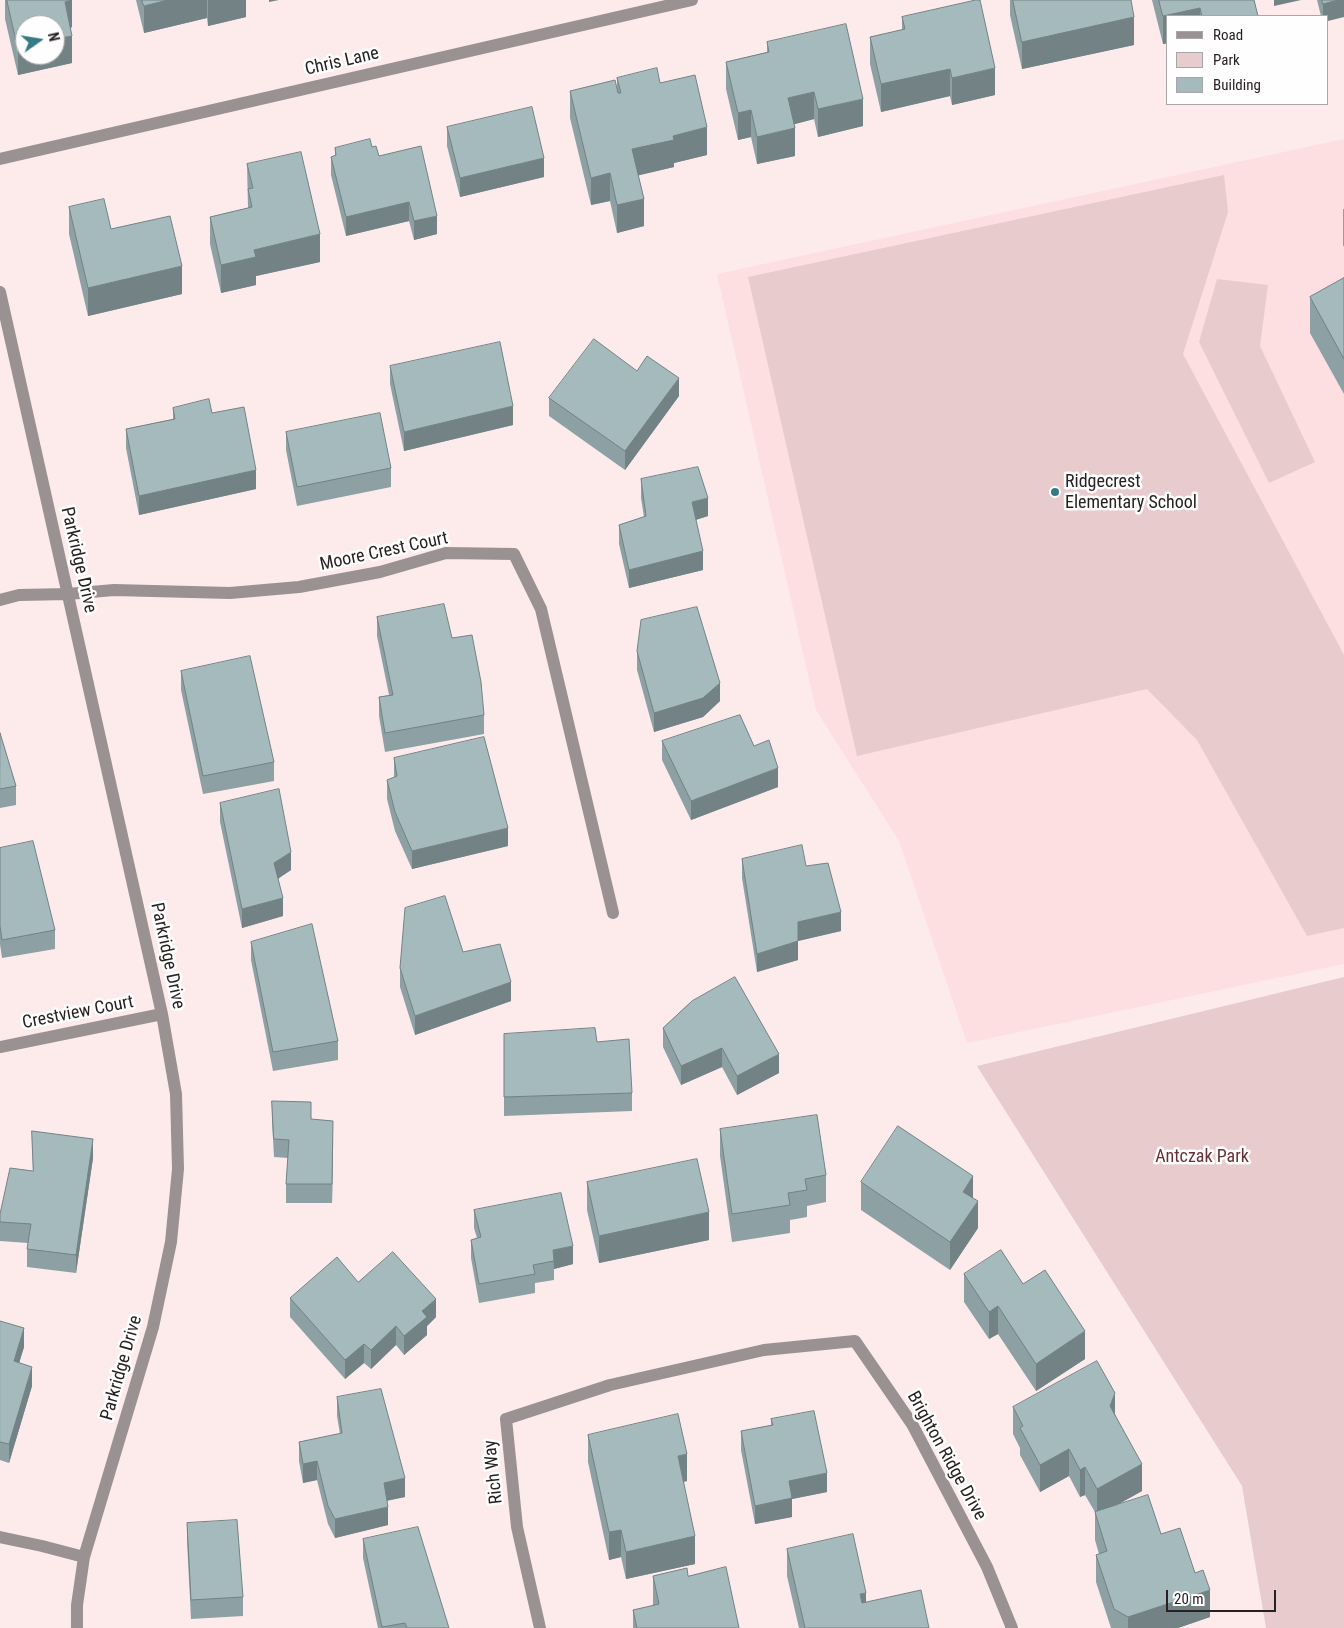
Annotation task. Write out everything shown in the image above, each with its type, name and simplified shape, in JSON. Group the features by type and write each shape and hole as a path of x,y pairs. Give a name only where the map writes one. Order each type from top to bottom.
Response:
{"street":[{"name":"Chris Lane","path":"0,159 692,0"},
{"name":"Parkridge Drive","path":"0,292 162,1014 176,1094 178,1169 171,1242 153,1326 84,1557 77,1605 76,1628"},
{"name":"Moore Crest Court","path":"68,594 114,590 230,592 298,587 380,572 446,553 514,554 541,609 613,913"},
{"path":"0,600 19,595 68,594"},
{"name":"Crestview Court","path":"0,1047 162,1014"},
{"name":"Brighton Ridge Drive","path":"610,1385 764,1350 855,1341 912,1424 987,1567 1012,1628"},
{"name":"Rich Way","path":"540,1628 517,1527 506,1419 610,1385"},
{"path":"0,1537 84,1557"}],"shaded area":[{"name":"Ridgecrest Elementary School","path":"1344,139 1344,964 967,1043 899,841 816,710 717,274"}],"green space":[{"path":"1224,175 1228,212 1183,354 1344,655 1344,928 1307,936 1197,740 1147,689 857,756 748,277"},
{"path":"1217,279 1268,285 1260,346 1315,462 1269,483 1199,342"},
{"name":"Antczak Park","path":"1344,977 1344,1628 1266,1628 1242,1486 977,1066"}],"building":[{"path":"7,0 72,0 65,2 72,36 65,37 65,15 15,15 15,35"},
{"path":"142,0 168,0 144,6"},
{"path":"980,0 995,68 952,78 950,69 881,84 870,37 905,29 902,17"},
{"path":"1013,0 1131,0 1134,17 1022,42"},
{"path":"1159,0 1254,0 1258,15 1202,15 1200,8 1163,16"},
{"path":"1322,0 1338,0 1323,4"},
{"path":"846,24 863,99 818,109 814,92 788,98 795,128 757,137 751,110 738,113 726,62 769,52 767,42"},
{"path":"657,68 660,83 695,75 707,127 673,136 674,140 632,149 644,199 617,205 610,173 591,178 570,91 615,80 618,93 621,93 617,78"},
{"path":"532,107 544,158 460,178 447,127"},
{"path":"370,139 372,147 376,146 379,156 421,146 437,216 414,221 409,202 346,217 331,157 336,155 335,148"},
{"path":"301,152 320,234 254,250 256,257 221,265 210,217 252,207 248,189 253,188 247,164"},
{"path":"104,199 111,229 170,216 182,266 88,288 69,207"},
{"path":"1344,278 1344,359 1310,297"},
{"path":"594,339 637,371 647,356 679,378 625,451 549,398"},
{"path":"500,342 513,406 404,432 390,366"},
{"path":"209,399 212,413 244,407 256,470 139,496 126,429 175,419 173,408"},
{"path":"380,413 391,468 297,487 286,432"},
{"path":"698,467 708,498 692,502 703,551 629,570 619,525 646,516 641,479"},
{"path":"444,604 452,638 472,635 481,682 484,715 385,733 379,697 393,695 377,617"},
{"path":"697,607 720,683 703,698 654,713 637,651 641,620"},
{"path":"250,656 274,762 203,776 181,671"},
{"path":"740,715 754,746 769,740 778,768 691,801 662,741"},
{"path":"0,733 16,786 0,789"},
{"path":"484,737 508,828 412,851 395,812 387,780 397,776 394,758"},
{"path":"279,789 291,852 274,863 283,898 242,909 220,803"},
{"path":"33,841 55,930 2,940 0,926 0,848"},
{"path":"802,845 806,866 828,863 841,912 798,922 798,941 757,954 742,859"},
{"path":"445,896 463,952 500,944 511,982 415,1016 400,968 405,908"},
{"path":"312,924 338,1041 273,1052 251,942"},
{"path":"735,977 779,1054 737,1076 722,1048 681,1066 663,1028 692,1001"},
{"path":"595,1028 597,1042 629,1039 632,1093 504,1097 504,1034"},
{"path":"272,1101 311,1102 311,1119 333,1121 332,1184 286,1184 289,1140 274,1139"},
{"path":"817,1115 826,1175 805,1179 807,1190 788,1193 790,1205 732,1214 720,1129"},
{"path":"898,1126 973,1176 963,1192 978,1201 950,1242 861,1182"},
{"path":"32,1131 93,1139 76,1255 27,1249 31,1224 0,1222 10,1168 33,1171"},
{"path":"697,1159 709,1212 599,1236 587,1182"},
{"path":"561,1193 573,1246 553,1250 554,1261 533,1265 535,1274 479,1284 471,1240 481,1237 474,1210"},
{"path":"1001,1250 1023,1284 1045,1270 1085,1331 1036,1364 998,1306 989,1312 964,1274"},
{"path":"393,1252 436,1299 422,1311 427,1317 404,1336 396,1326 371,1350 364,1344 345,1360 290,1298 337,1257 358,1282"},
{"path":"0,1321 24,1328 14,1361 32,1367 9,1444 0,1442"},
{"path":"1097,1361 1115,1393 1110,1406 1142,1464 1097,1489 1085,1467 1080,1470 1069,1449 1040,1465 1020,1428 1023,1426 1013,1407"},
{"path":"381,1389 405,1478 384,1483 388,1507 335,1519 328,1506 317,1461 303,1464 299,1442 342,1433 337,1397"},
{"path":"814,1411 827,1473 789,1481 792,1498 755,1506 741,1431 773,1425 771,1419"},
{"path":"678,1414 687,1454 678,1456 695,1536 626,1552 621,1530 609,1532 588,1435"},
{"path":"1148,1495 1161,1534 1180,1528 1195,1573 1203,1570 1210,1590 1128,1617 1114,1609 1096,1555 1107,1551 1095,1512"},
{"path":"237,1520 243,1597 191,1600 187,1523"},
{"path":"418,1527 449,1628 407,1628 405,1623 382,1627 363,1539"},
{"path":"853,1534 866,1593 860,1594 862,1603 921,1590 929,1628 805,1628 787,1549"},
{"path":"726,1567 739,1628 637,1628 633,1610 659,1604 653,1576 687,1568 688,1576"}],"place":[{"name":"Ridgecrest Elementary School","path":"1055,492"}]}
